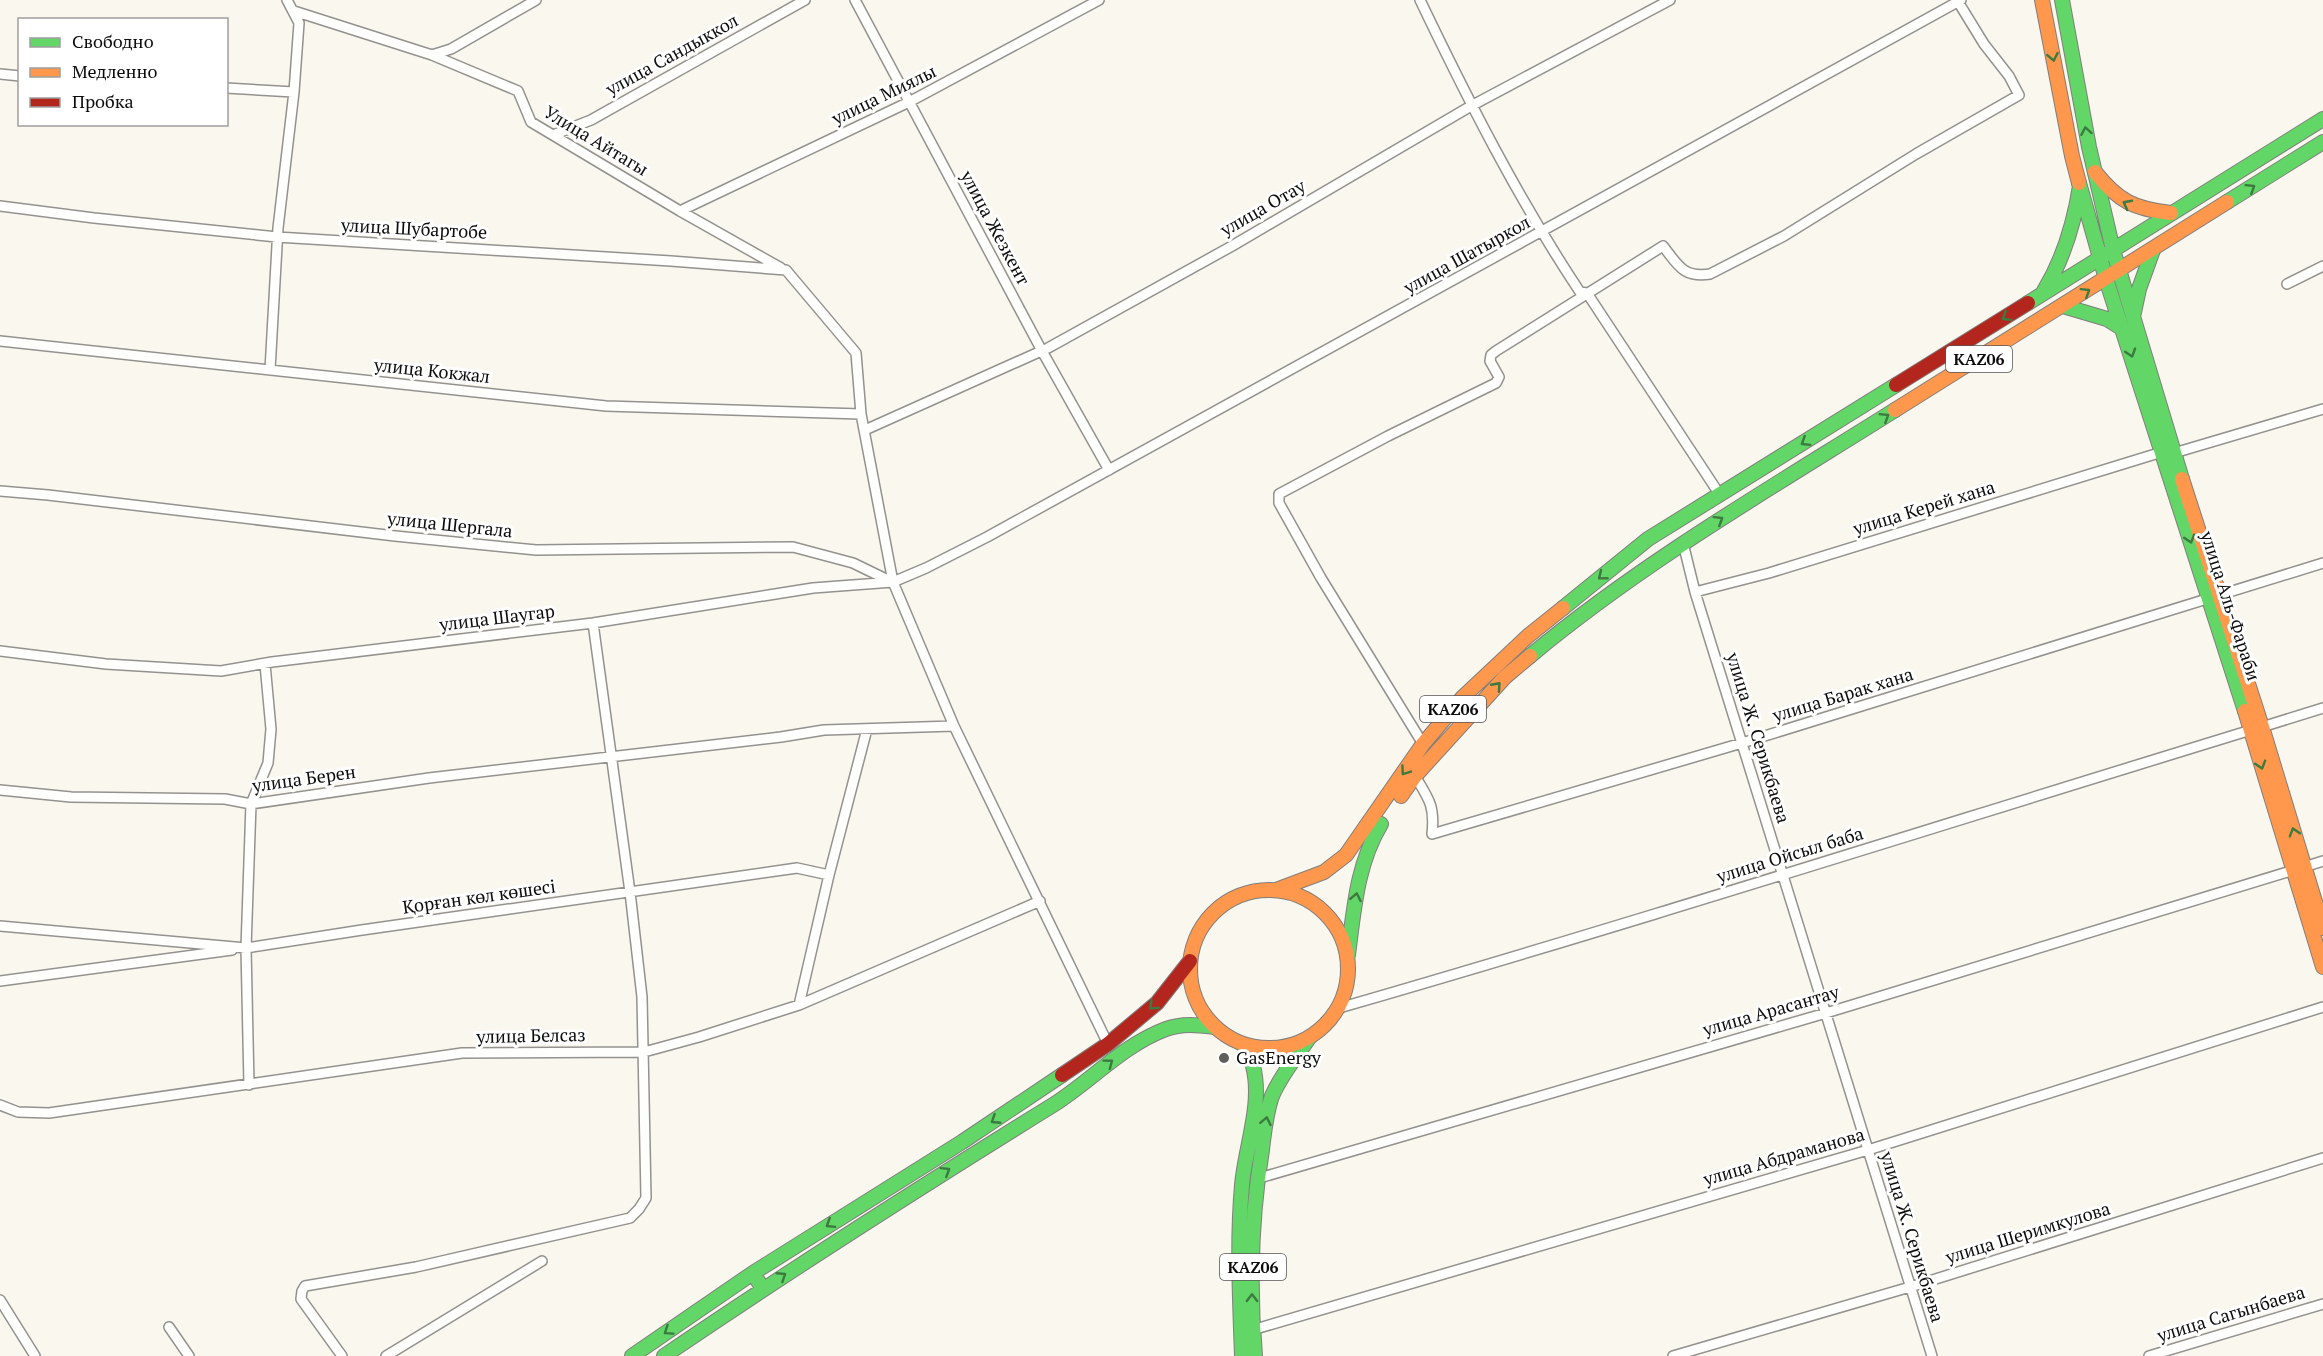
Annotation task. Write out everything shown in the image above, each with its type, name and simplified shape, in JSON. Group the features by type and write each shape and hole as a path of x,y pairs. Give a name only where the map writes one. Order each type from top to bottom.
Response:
{"main road":[{"path":"2042,0 2072,156 2080,186 2107,253"},
{"path":"2062,0 2095,172 2107,253"},
{"name":"KАZ06","path":"1276,890 1324,872 1346,855 1423,744 1463,697 1528,636 1648,539 2323,119"},
{"name":"KАZ06","path":"1348,955 1339,930 1323,910 1301,896 1276,890 1252,891 1228,900 1209,916 1196,937 1190,961 1191,985 1200,1008 1215,1027 1244,1045 1266,1049 1288,1047 1309,1038 1326,1026 1339,1008 1348,982 1348,955 1354,901 1368,847 1377,830 1415,776 1504,678 1579,615 1683,543 2323,142"},
{"path":"2095,172 2109,191 2124,203 2141,210 2171,213"},
{"path":"2041,295 2058,267 2070,240 2080,186"},
{"path":"2062,306 2128,324 2152,250"},
{"name":"улица Аль-Фараби","path":"2107,253 2119,270 2128,324 2299,868 2323,967"},
{"name":"улица Аль-Фараби","path":"2107,253 2106,279 2128,324"},
{"name":"улица Аль-Фараби","path":"2299,868 2323,928"},
{"path":"632,1356 753,1273 962,1142 1108,1044 1157,1004 1190,961"},
{"path":"664,1356 763,1289 1059,1101 1136,1043 1166,1029 1185,1024 1215,1027"},
{"name":"KАZ06","path":"1255,1356 1252,1330 1256,1179 1267,1117 1274,1093 1309,1038"},
{"name":"KАZ06","path":"1242,1356 1240,1289 1242,1185 1254,1107 1255,1084 1253,1067 1244,1045"},
{"path":"753,1273 763,1289"}],"street":[{"path":"270,370 278,237 299,23 287,0"},
{"path":"432,55 451,49 536,0"},
{"name":"улица Сандыккол","path":"553,135 591,120 805,0"},
{"name":"улица Жезкент","path":"855,0 1042,351 1109,470"},
{"name":"улица Миялы","path":"680,211 909,102 1099,0"},
{"path":"1420,0 1471,106 1541,233 1580,292 1587,293 1720,495"},
{"name":"улица Отау","path":"865,430 1042,351 1212,258 1471,106 1670,0"},
{"path":"1423,744 1321,578 1279,503 1279,494 1388,436 1496,384 1499,377 1490,361 1491,355 1663,246 1684,272 1696,276 1710,274 1784,236 1916,154 2019,95 2009,76 1984,44 1959,1"},
{"name":"улица Шатыркол","path":"987,537 1959,1"},
{"name":"Улица Айтагы","path":"294,11 432,55 518,91 531,122 680,211 786,270"},
{"path":"0,74 18,76"},
{"path":"228,88 294,92"},
{"name":"улица Шубартобе","path":"0,206 278,237 786,270"},
{"path":"2287,284 2323,266"},
{"path":"786,270 856,353 861,414 892,582 954,726 1108,1044"},
{"name":"улица Кокжал","path":"0,341 606,406 861,414"},
{"name":"улица Керей хана","path":"1695,592 1769,573 2168,453 2323,409"},
{"name":"улица Шергала","path":"0,491 536,550 793,547 853,563 892,582"},
{"name":"улица Шаугар","path":"0,651 106,664 220,671 593,623 813,588 892,582 926,568 987,537"},
{"name":"улица Ж. Серикбаева","path":"1683,543 1695,592 1932,1356"},
{"name":"улица Барак хана","path":"1415,776 1429,800 1434,815 1432,834 1742,743 2323,563"},
{"path":"342,1356 301,1299 305,1286 428,1265 630,1218 646,1198 642,997 593,623"},
{"path":"249,1085 246,948 251,804 268,764 271,729 265,664"},
{"name":"улица Ойсыл баба","path":"1339,1008 1562,944 2323,708"},
{"name":"улица Берен","path":"0,790 71,797 225,799 251,804 429,778 612,758 824,730 954,726"},
{"path":"799,1005 829,875 867,729"},
{"name":"улица Арасантау","path":"1256,1179 1826,1013 2323,861"},
{"name":"Қорған көл көшесі","path":"0,926 246,948 797,868 829,875"},
{"name":"улица Белсаз","path":"0,1105 18,1112 49,1113 462,1053 644,1052 799,1005 1040,901"},
{"path":"0,981 59,975 246,948"},
{"name":"улица Абдраманова","path":"1252,1330 1868,1150 2323,1007"},
{"name":"улица Шеримкулова","path":"1673,1356 1910,1287 2323,1158"},
{"path":"386,1356 542,1261"},
{"path":"0,1300 35,1356"},
{"name":"улица Сагынбаева","path":"2149,1356 2323,1304"},
{"path":"170,1327 189,1356"}],"traffic: fast":[{"path":"2062,0 2089,147 2113,250 2182,479"},
{"path":"2028,303 2323,119"},
{"path":"2227,202 2323,142"},
{"path":"2079,183 2106,279 2245,711"},
{"path":"2044,291 2067,240 2080,186"},
{"path":"2133,317 2139,289 2153,250"},
{"path":"2063,306 2107,319 2123,329"},
{"path":"1563,608 1648,539 1896,385"},
{"path":"1530,656 1662,557 1895,410"},
{"path":"1348,955 1362,871 1381,824"},
{"path":"664,1356 857,1228 1067,1096 1136,1044 1172,1027 1190,1025 1215,1027"},
{"path":"1255,1356 1252,1253 1255,1201 1266,1123 1270,1102 1276,1088 1309,1038"},
{"path":"1242,1356 1239,1271 1240,1206 1256,1095 1253,1066 1244,1045"},
{"path":"632,1356 753,1273 962,1142 1062,1075"},
{"path":"753,1273 763,1289"}],"traffic: slow":[{"path":"2042,0 2079,183"},
{"path":"2095,172 2111,190 2128,202 2147,209 2171,213"},
{"path":"1895,410 2227,202"},
{"path":"2182,479 2262,727 2323,928"},
{"path":"1276,890 1324,872 1346,855 1423,744 1463,697 1528,636 1563,608"},
{"path":"1401,796 1415,776 1505,677 1530,656"},
{"path":"2245,711 2323,967"},
{"path":"1269,890 1284,891 1299,896 1313,903 1325,913 1335,925 1342,939 1347,954 1348,969 1347,984 1342,999 1335,1013 1325,1025 1313,1035 1299,1042 1284,1047 1269,1048 1254,1047 1239,1042 1225,1035 1213,1025 1203,1013 1196,999 1191,984 1190,969 1191,954 1196,939 1203,925 1213,913 1225,903 1239,896 1254,891 1269,890"}],"traffic: jam":[{"path":"1896,385 2028,303"},
{"path":"1062,1075 1108,1044 1157,1003 1190,961"}],"place":[{"name":"GasEnergy","path":"1224,1058"}]}
